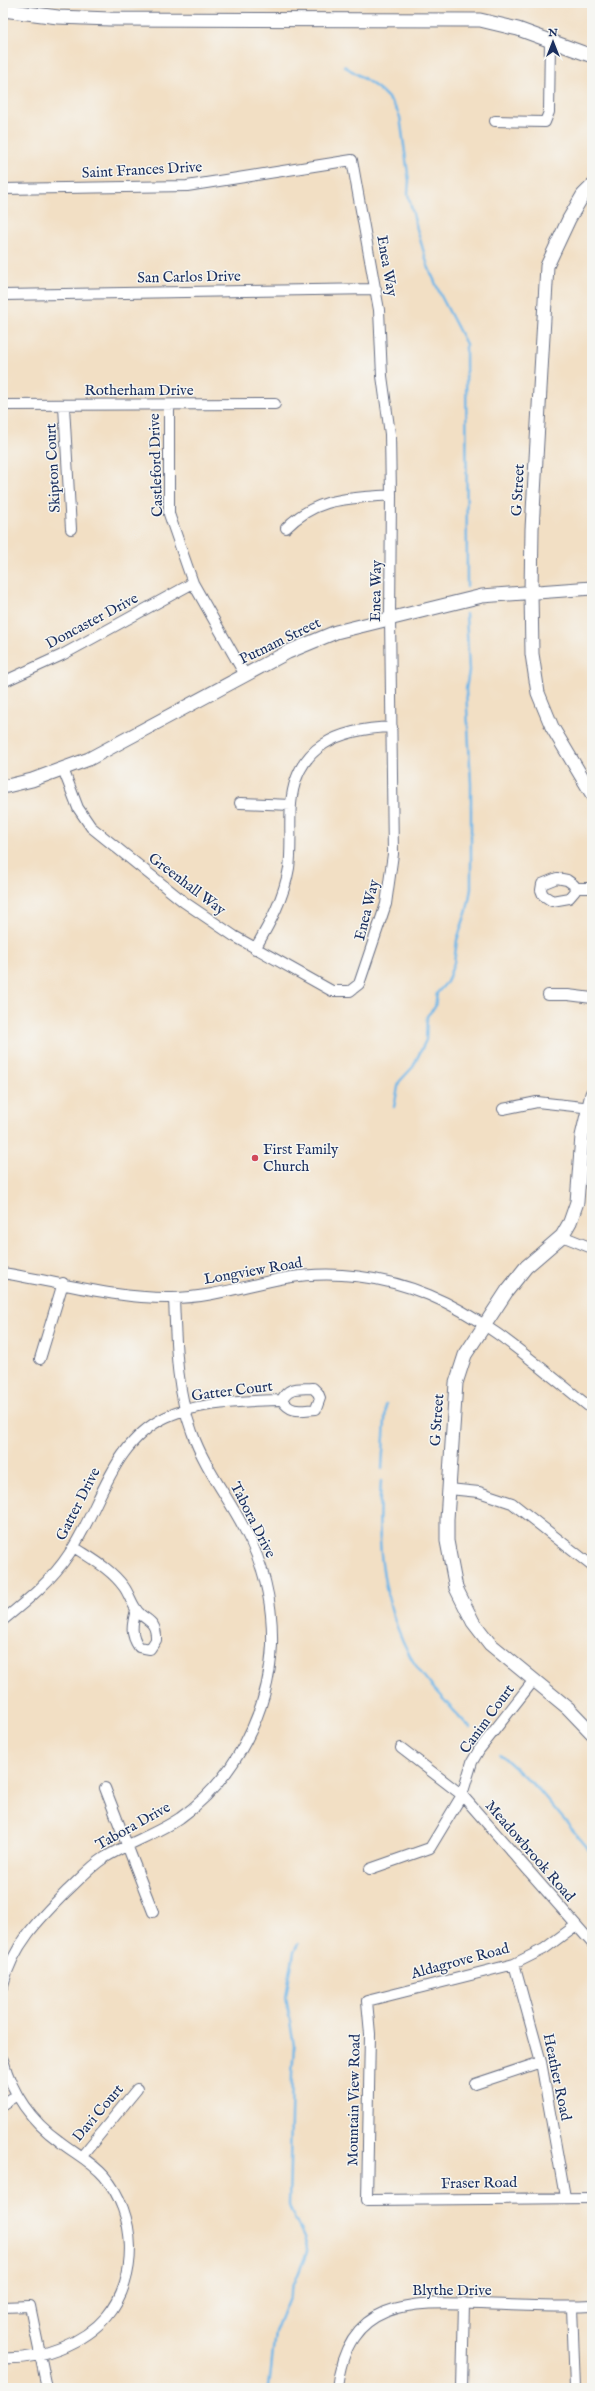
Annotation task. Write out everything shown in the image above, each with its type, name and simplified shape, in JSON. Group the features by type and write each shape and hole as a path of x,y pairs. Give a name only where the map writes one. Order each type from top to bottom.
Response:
{"street":[{"path":"3,10 58,17 110,19 480,20 518,29 592,56"},
{"path":"495,121 545,122 549,112 550,40"},
{"name":"Saint Frances Drive","path":"3,188 9,190 187,186 352,160"},
{"name":"Enea Way","path":"326,988 344,992 355,989 360,984 386,904 393,854 390,617 390,434 382,376 376,289 352,160"},
{"name":"G Street","path":"592,186 583,195 569,219 547,266 532,536 531,592 532,654 538,693 552,727 592,794"},
{"name":"San Carlos Drive","path":"3,295 376,289"},
{"name":"Rotherham Drive","path":"3,405 64,406 276,404"},
{"name":"Castleford Drive","path":"169,405 169,514 193,583 245,675"},
{"name":"Skipton Court","path":"64,406 71,529"},
{"path":"286,528 301,513 333,500 391,495"},
{"name":"Doncaster Drive","path":"3,682 62,655 193,583"},
{"name":"Putnam Street","path":"3,787 32,780 63,769 126,741 245,675 317,638 390,617 482,596 592,588"},
{"path":"255,949 278,907 285,887 291,855 291,805 299,773 309,757 324,743 355,730 392,727"},
{"name":"Greenhall Way","path":"63,769 82,816 97,833 202,916 255,949 326,988"},
{"path":"240,803 291,805"},
{"path":"575,888 592,888"},
{"path":"548,995 568,995 592,998"},
{"name":"G Street","path":"592,1094 580,1151 577,1202 570,1222 562,1236 523,1270 484,1325 466,1355 456,1383 447,1541 456,1588 473,1622 490,1644 568,1708 592,1733"},
{"path":"503,1109 537,1102 590,1108"},
{"path":"562,1236 592,1248"},
{"name":"Longview Road","path":"3,1272 127,1295 174,1298 227,1292 284,1278 305,1276 357,1276 405,1286 428,1294 457,1308 484,1325 592,1409"},
{"path":"40,1358 63,1283"},
{"name":"Tabora Drive","path":"3,1985 14,1953 33,1926 98,1863 157,1832 182,1816 204,1798 224,1776 241,1750 256,1720 265,1688 270,1663 270,1613 259,1562 244,1529 197,1446 185,1411 176,1361 174,1298"},
{"name":"Gatter Court","path":"185,1411 216,1405 282,1400"},
{"name":"Gatter Drive","path":"3,1620 42,1587 74,1547 126,1450 152,1425 172,1414 185,1411"},
{"path":"449,1489 479,1492 512,1503 592,1566"},
{"path":"74,1547 103,1566 117,1578 130,1596 136,1610"},
{"name":"Canim Court","path":"370,1869 430,1848 462,1795 472,1762 479,1750 534,1680"},
{"name":"Meadowbrook Road","path":"401,1748 462,1795 575,1926 592,1943"},
{"path":"105,1788 153,1912"},
{"name":"Aldagrove Road","path":"367,2001 514,1964 544,1948 575,1926"},
{"name":"Heather Road","path":"514,1964 541,2062 565,2197"},
{"name":"Mountain View Road","path":"367,2001 370,2034 367,2200"},
{"path":"3,2060 17,2095 44,2129 82,2156 105,2177 119,2202 130,2244 128,2275 125,2286 113,2309 95,2328 72,2342 40,2354 3,2358"},
{"path":"475,2084 541,2062"},
{"name":"Davi Court","path":"82,2156 137,2089"},
{"path":"3,2104 17,2095"},
{"name":"Fraser Road","path":"367,2200 565,2197 592,2198"},
{"path":"462,2388 464,2303"},
{"name":"Blythe Drive","path":"337,2388 342,2360 349,2344 373,2318 404,2305 464,2303 572,2307 592,2306"},
{"path":"3,2307 30,2306 47,2388"},
{"path":"572,2307 575,2388"}],"waterway":[{"path":"344,66 369,82 384,94 396,108 400,117 409,181 408,194 417,229 428,266 441,296 466,344 467,587"},
{"path":"394,1107 399,1082 413,1067 426,1040 427,1016 435,1007 437,993 447,982 454,963 457,940 467,910 471,889 471,784 466,689 469,671 466,614"},
{"path":"382,1468 386,1404"},
{"path":"381,1481 379,1526 383,1571 393,1615 410,1656 416,1665 438,1694 470,1728"},
{"path":"500,1754 539,1790 592,1853"},
{"path":"269,2388 275,2332 307,2252 307,2246 303,2234 289,2205 294,2046 286,1996 294,1952 298,1944"}],"place":[{"name":"First Family Church","path":"255,1158"}]}
